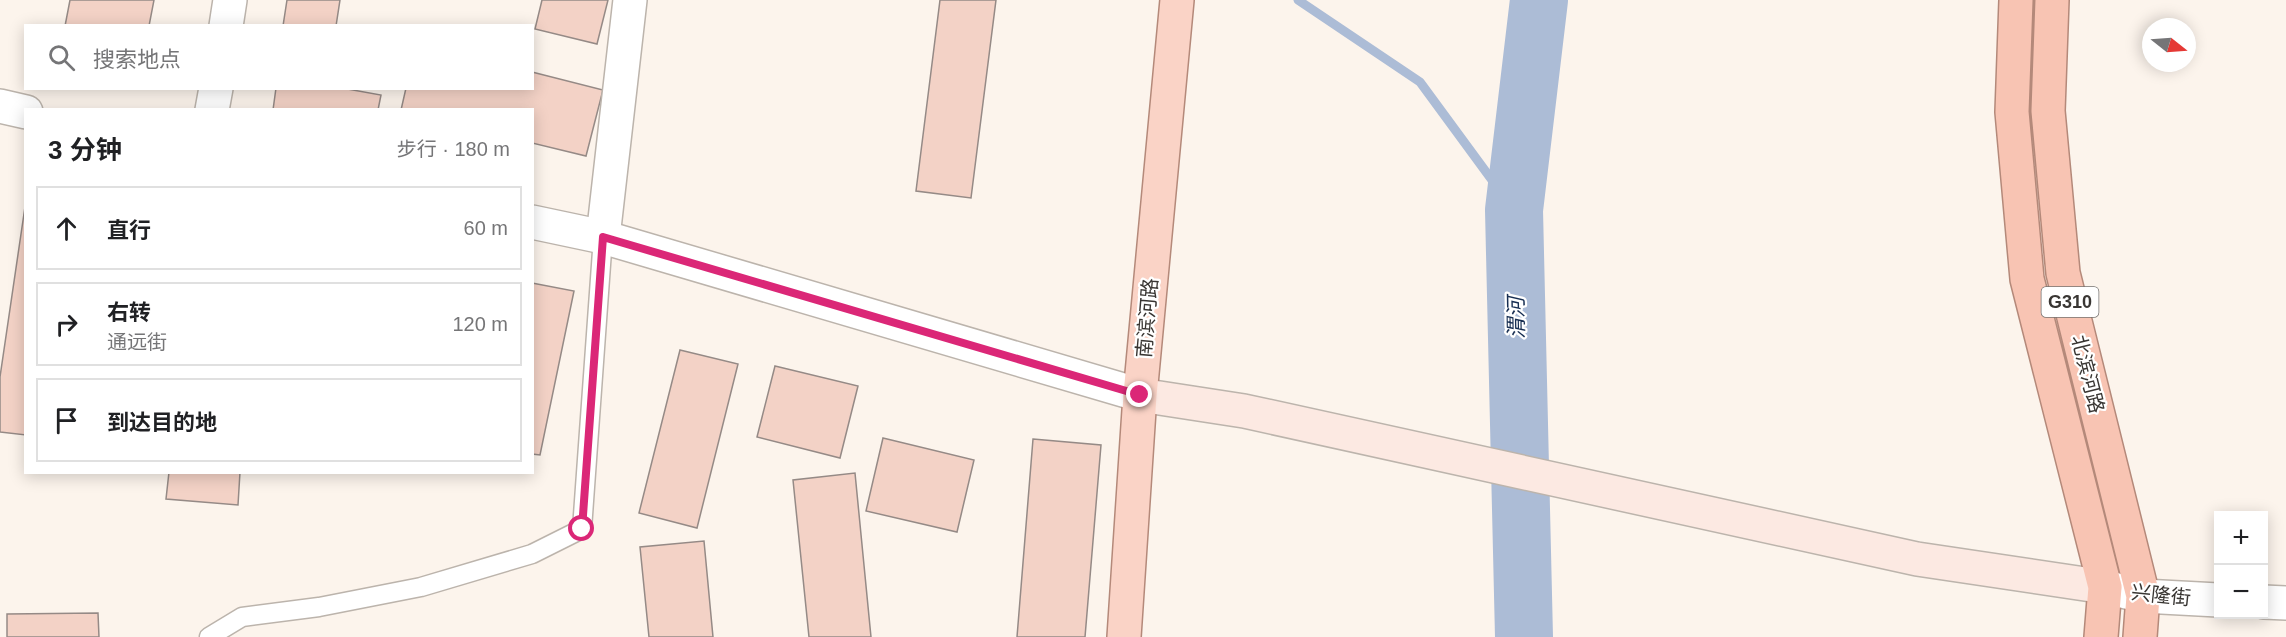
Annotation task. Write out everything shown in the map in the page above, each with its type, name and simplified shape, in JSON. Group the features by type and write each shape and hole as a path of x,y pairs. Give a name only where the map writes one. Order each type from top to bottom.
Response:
{"highway":[{"name":"北滨河路","path":"2016,0 2012,112 2027,279 2105,586 2101,637"},
{"name":"北滨河路","path":"2052,0 2048,111 2063,273 2144,596 2140,637"}],"main road":[{"name":"南滨河路","path":"1124,637 1140,395 1177,0"},
{"path":"1140,395 1244,411 1917,559 2105,586"}],"street":[{"path":"226,24 230,0"},
{"path":"603,237 630,0"},
{"path":"212,108 216,90"},
{"path":"0,106 24,111"},
{"path":"534,222 603,237 1140,395"},
{"name":"兴隆街","path":"2105,586 2144,596 2214,600"},
{"path":"2268,602 2286,603"}],"lane":[{"path":"209,637 242,617 319,607 421,587 532,554 582,529 603,237"}],"building":[{"path":"70,0 154,0 149,24 65,24"},
{"path":"287,0 340,0 336,24 283,24"},
{"path":"542,0 608,0 597,44 535,29"},
{"path":"940,0 996,0 971,198 916,191"},
{"path":"534,73 603,90 586,156 534,143 534,108 401,108 406,90 534,90"},
{"path":"276,90 353,90 381,95 378,108 273,108"},
{"path":"24,214 24,435 0,432 0,377"},
{"path":"534,283 574,291 540,455 534,454"},
{"path":"680,350 738,364 697,528 639,513"},
{"path":"775,366 858,386 840,458 757,437"},
{"path":"883,438 974,460 957,532 866,511"},
{"path":"1033,439 1101,445 1085,637 1017,637"},
{"path":"855,473 871,637 809,637 793,480"},
{"path":"169,474 240,474 238,505 166,499"},
{"path":"704,541 713,637 649,637 640,547"},
{"path":"98,613 99,637 7,637 7,614"}],"waterway":[{"path":"1298,0 1420,82 1514,210"},
{"name":"渭河","path":"1524,637 1514,210 1539,0"}],"route":[{"path":"582,529 603,237 1140,395"}]}
